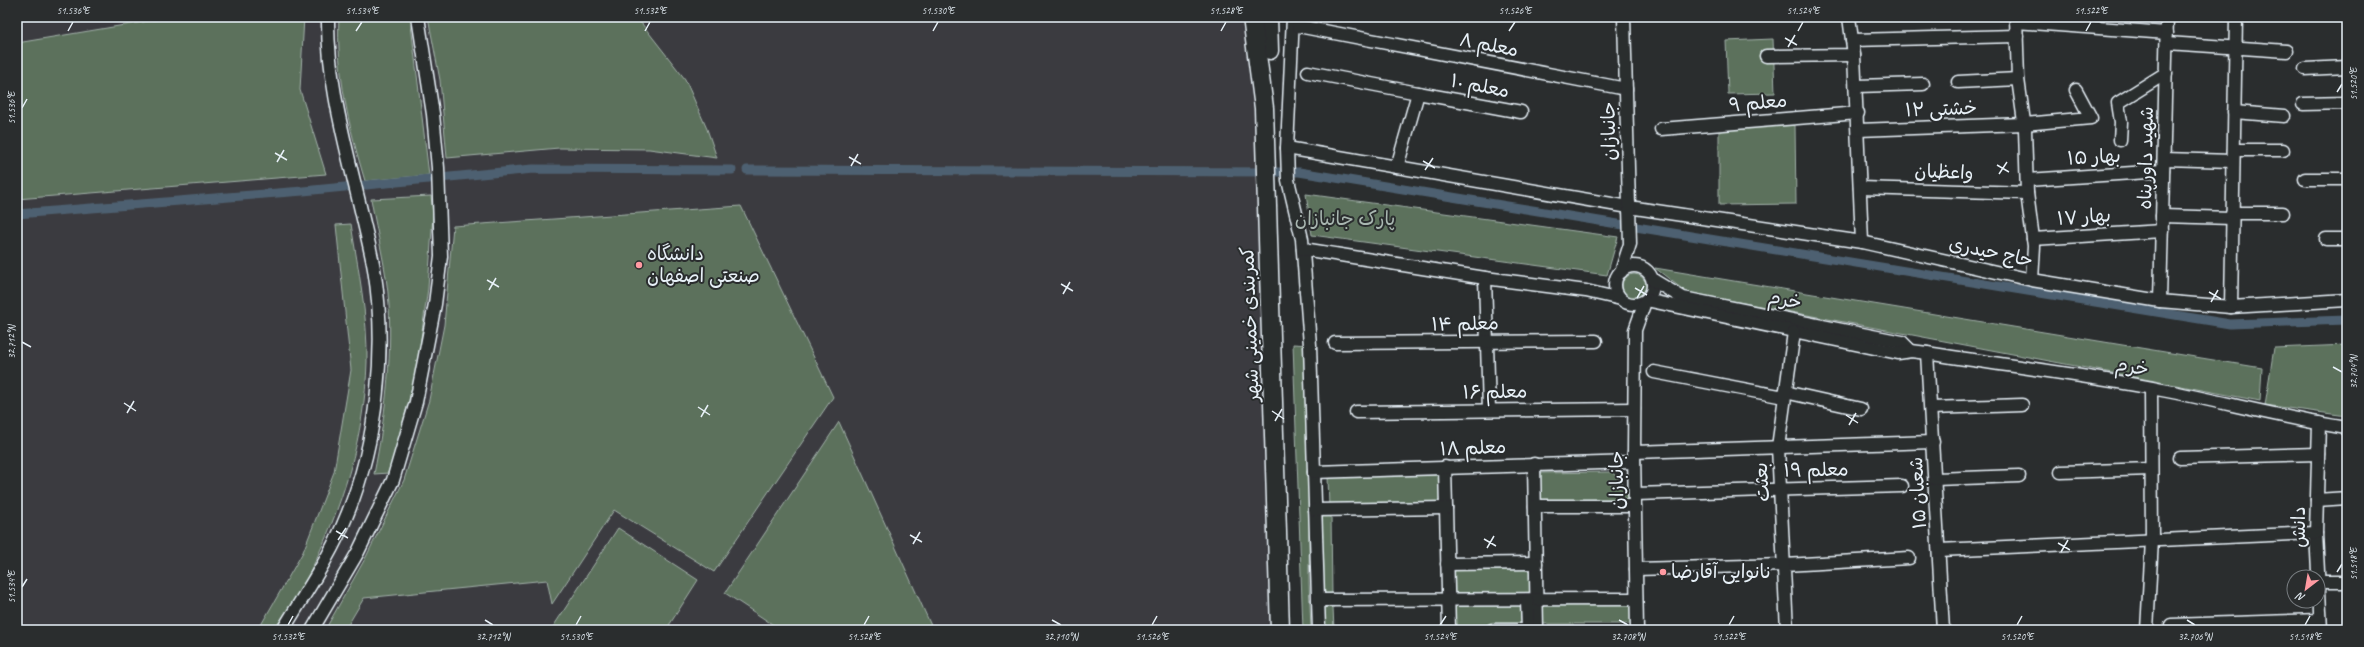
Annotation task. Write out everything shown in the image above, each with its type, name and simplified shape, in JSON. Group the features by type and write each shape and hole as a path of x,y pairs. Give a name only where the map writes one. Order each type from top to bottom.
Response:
{"highway":[{"name":"کمربندی خمینی شهر","path":"1252,17 1264,108 1279,156"},
{"name":"کمربندی خمینی شهر","path":"1263,17 1270,51 1279,156 1273,230 1280,630"},
{"name":"کمربندی خمینی شهر","path":"1273,230 1291,630"}],"main road":[{"path":"1269,17 1270,51"}],"street":[{"path":"283,630 329,553 344,522 368,449 376,402 379,324 374,269 332,74 328,17"},
{"path":"312,630 358,552 393,480 416,402 435,304 441,256 438,168 433,114 418,17"},
{"name":"جانبازان","path":"1624,17 1630,244"},
{"path":"1849,17 1854,55 1858,113 1862,242"},
{"name":"شهید داورپناه","path":"2160,301 2167,17"},
{"path":"2231,307 2236,17"},
{"path":"2032,280 2033,239 2027,193 2024,124 2018,79 2016,19 2080,22 2167,38 2235,48 2287,52"},
{"path":"1296,22 1279,156 1288,180 1303,249 1310,345 1319,630"},
{"name":"معلم ۸","path":"1296,22 1626,89"},
{"path":"1852,40 2017,36"},
{"path":"1766,56 1854,55"},
{"path":"2305,69 2347,67"},
{"name":"معلم ۱۰","path":"1308,72 1521,112"},
{"path":"2120,140 2121,122 2118,103 2166,73"},
{"path":"1958,82 2018,79"},
{"path":"1856,86 1923,84"},
{"name":"خشتی ۱۲","path":"1858,130 2024,124 2091,118 2076,90"},
{"path":"1397,167 1418,93"},
{"path":"2303,104 2347,103"},
{"path":"2234,112 2284,116"},
{"name":"معلم ۹","path":"1661,129 1858,113"},
{"name":"بهار ۱۵","path":"2027,180 2283,150"},
{"name":"حاج حیدری","path":"1279,156 1397,167 1629,207 1862,242 2032,280 2160,301 2231,307 2347,300"},
{"path":"2305,179 2347,179"},
{"name":"واعظیان","path":"1860,188 2027,193"},
{"path":"2162,216 2232,216 2283,213"},
{"name":"بهار ۱۷","path":"2033,239 2162,231"},
{"path":"2326,239 2347,239"},
{"path":"1630,244 1650,275 1652,292 1646,301 1635,330"},
{"path":"1630,244 1615,287 1623,300 1635,330"},
{"path":"1303,249 1485,278 1586,291 1633,304 1646,301"},
{"path":"1586,291 1618,276 1629,267 1635,266 1650,275"},
{"name":"خرم","path":"1650,275 1682,303 1794,332 1898,353 1911,351 1928,353 2151,388 2260,410 2289,419 2347,428"},
{"path":"1485,278 1489,410"},
{"name":"خرم","path":"1646,301 1682,303 1902,342 1911,351"},
{"name":"جانبازان","path":"1635,330 1634,457 1637,630"},
{"name":"بعثت","path":"1787,630 1778,447 1794,332"},
{"name":"معلم ۱۴","path":"1335,343 1596,341"},
{"name":"۱۵ شعبان","path":"1928,353 1943,630"},
{"path":"1654,372 1785,394 1861,409"},
{"path":"2147,630 2152,540 2151,388"},
{"path":"1931,408 2022,406"},
{"name":"معلم ۱۶","path":"1356,412 1634,409"},
{"name":"دانش","path":"2317,569 2316,534 2319,423"},
{"name":"معلم ۱۸","path":"1314,472 1534,464 1778,447 1933,442"},
{"path":"2180,458 2318,454"},
{"path":"1492,630 1528,630 1536,563 1534,464"},
{"path":"1445,467 1449,630"},
{"path":"2061,472 2151,469"},
{"path":"1935,479 2019,476"},
{"name":"معلم ۱۹","path":"1535,506 1635,500 1780,488 1902,486"},
{"path":"2317,500 2347,498"},
{"path":"1315,510 1446,508"},
{"path":"1939,550 2316,534"},
{"path":"1636,569 1785,565 1909,558"},
{"path":"1447,564 1536,563"},
{"path":"2326,582 2347,582"},
{"path":"1318,600 1448,601 1636,599"},
{"path":"1532,600 1537,630"},
{"name":"دانش","path":"2320,609 2321,625"},
{"path":"2171,625 2321,625"}],"shaded area":[{"name":"دانشگاه صنعتی اصفهان","path":"17,17 1240,17 1255,83 1270,630 17,630"}],"green space":[{"path":"173,17 304,17 300,90 326,174 17,199 17,43"},
{"path":"339,17 410,17 429,175 365,181 345,100 340,58"},
{"path":"428,17 633,17 642,24 685,79 707,129 717,158 649,149 559,148 447,158 440,80"},
{"path":"1773,39 1775,93 1728,94 1726,41"},
{"path":"1795,125 1796,204 1719,205 1719,126"},
{"name":"پارک جانبازان","path":"1306,194 1618,237 1607,275 1312,235"},
{"path":"431,196 433,214 428,288 416,374 389,473 374,474 387,390 390,326 389,305 382,252 371,199"},
{"path":"741,206 833,397 714,572 614,510 552,604 547,580 364,598 345,630 325,630 366,557 404,480 429,400 444,325 453,226"},
{"path":"351,224 366,327 367,362 362,417 350,471 332,523 321,549 297,595 274,630 258,630 303,552 334,472 351,370 336,225"},
{"path":"1655,268 2262,368 2260,401 1686,292"},
{"path":"1634,274 1643,277 1646,286 1643,295 1634,298 1625,295 1622,286 1625,277"},
{"path":"1293,344 1310,345 1309,583 1311,630 1303,630"},
{"path":"2347,345 2347,416 2265,405 2274,348"},
{"path":"839,422 933,630 781,630 725,593"},
{"path":"1612,472 1629,491 1628,499 1540,500 1539,473"},
{"path":"1439,475 1440,505 1329,507 1328,477"},
{"path":"1331,515 1332,597 1322,597 1321,516"},
{"path":"618,528 698,580 666,630 551,630"},
{"path":"1532,568 1532,594 1452,595 1452,569"},
{"path":"1542,601 1631,601 1631,624 1542,624"},
{"path":"1521,603 1522,626 1452,627 1451,604"},
{"path":"1333,607 1334,630 1323,630 1322,608"}],"waterway":[{"path":"17,214 303,191 533,169 732,170"},
{"path":"747,170 1299,172 2230,324 2347,320"}],"place":[{"name":"دانشگاه صنعتی اصفهان","path":"639,265"},
{"name":"نانوایی آقارضا","path":"1663,572"}]}
